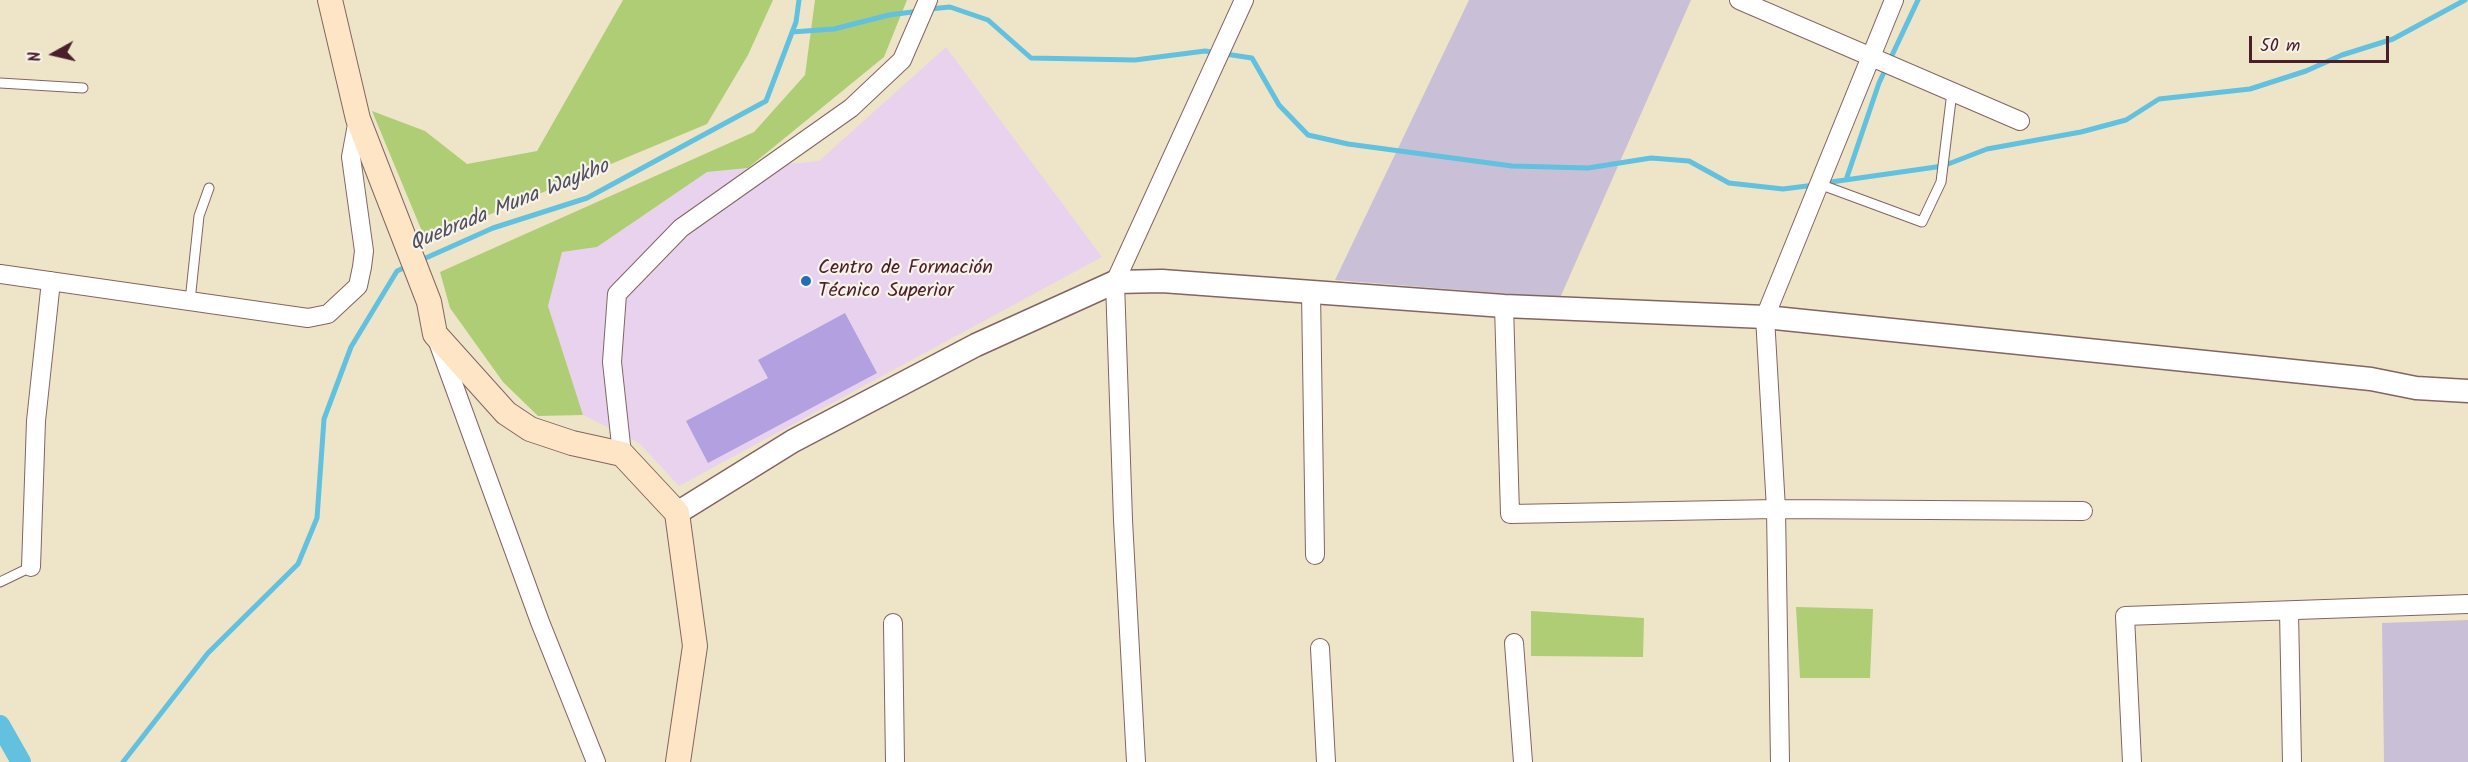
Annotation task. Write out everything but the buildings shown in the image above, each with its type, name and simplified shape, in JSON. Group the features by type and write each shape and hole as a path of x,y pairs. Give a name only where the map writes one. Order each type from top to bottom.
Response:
{"main road":[{"path":"330,0 358,119 429,302 435,334 506,412 530,429 572,443 622,454 677,513 695,646 678,762"}],"street":[{"path":"622,454 612,362 617,294 681,228 851,108 902,60 928,0"},
{"path":"1136,762 1123,520 1115,282 1244,0"},
{"path":"1739,0 2020,121"},
{"path":"1780,762 1776,509 1765,317 1894,0"},
{"path":"0,274 308,318 328,314 357,286 364,251 351,157 358,119"},
{"path":"31,567 36,421 51,281"},
{"path":"677,513 793,441 976,345 1115,282 1162,281 1504,306 1765,317 2348,377 2416,388 2468,391"},
{"path":"1311,292 1315,555"},
{"path":"1504,306 1510,514 1776,509 2083,511"},
{"path":"435,334 540,622 596,762"},
{"path":"2132,762 2125,616 2468,604"},
{"path":"2289,612 2292,762"},
{"path":"893,624 895,762"},
{"path":"1514,644 1523,762"},
{"path":"1320,648 1326,762"}],"lane":[{"path":"0,82 83,88"},
{"path":"1819,184 1922,222 1941,182 1952,92"},
{"path":"190,301 199,216 209,188"},
{"path":"0,582 31,567"}],"shaded area":[{"path":"1469,0 1691,0 1560,298 1335,280"},
{"name":"Centro de Formación Técnico Superior","path":"946,47 1102,257 679,486 639,443 583,415 548,306 561,252 597,247 707,172 819,161"},
{"path":"2468,620 2468,762 2384,762 2382,623"}],"green space":[{"path":"623,0 773,0 748,55 707,124 426,241 372,111 425,131 467,164 537,151"},
{"path":"815,0 907,0 884,57 748,168 707,172 597,247 562,252 548,306 583,415 538,416 503,382 450,308 440,272 754,132 805,75"},
{"path":"1796,607 1873,609 1870,678 1800,678"},
{"path":"1531,611 1644,618 1643,657 1531,656"}],"waterway":[{"name":"Quebrada Muna Waykho","path":"419,261 493,228 587,198 766,101 796,22 799,0"},
{"path":"1846,180 1879,83 1918,0"},
{"path":"1824,183 1943,166 1987,149 2081,132 2126,120 2159,99 2250,89 2393,39 2465,0"},
{"path":"929,9 950,7 988,20 1031,58 1135,60 1205,51 1252,58 1279,105 1308,135 1348,144 1512,166 1588,168 1651,158 1689,161 1729,183 1783,189 1815,185"},
{"path":"792,32 834,29 889,15 920,11"},
{"name":"Quebrada Muna Waykho","path":"123,762 208,653 298,564 317,518 324,419 351,347 397,271 408,266"},
{"path":"0,725 21,762"}],"place":[{"name":"Centro de Formación Técnico Superior","path":"806,281"}]}
